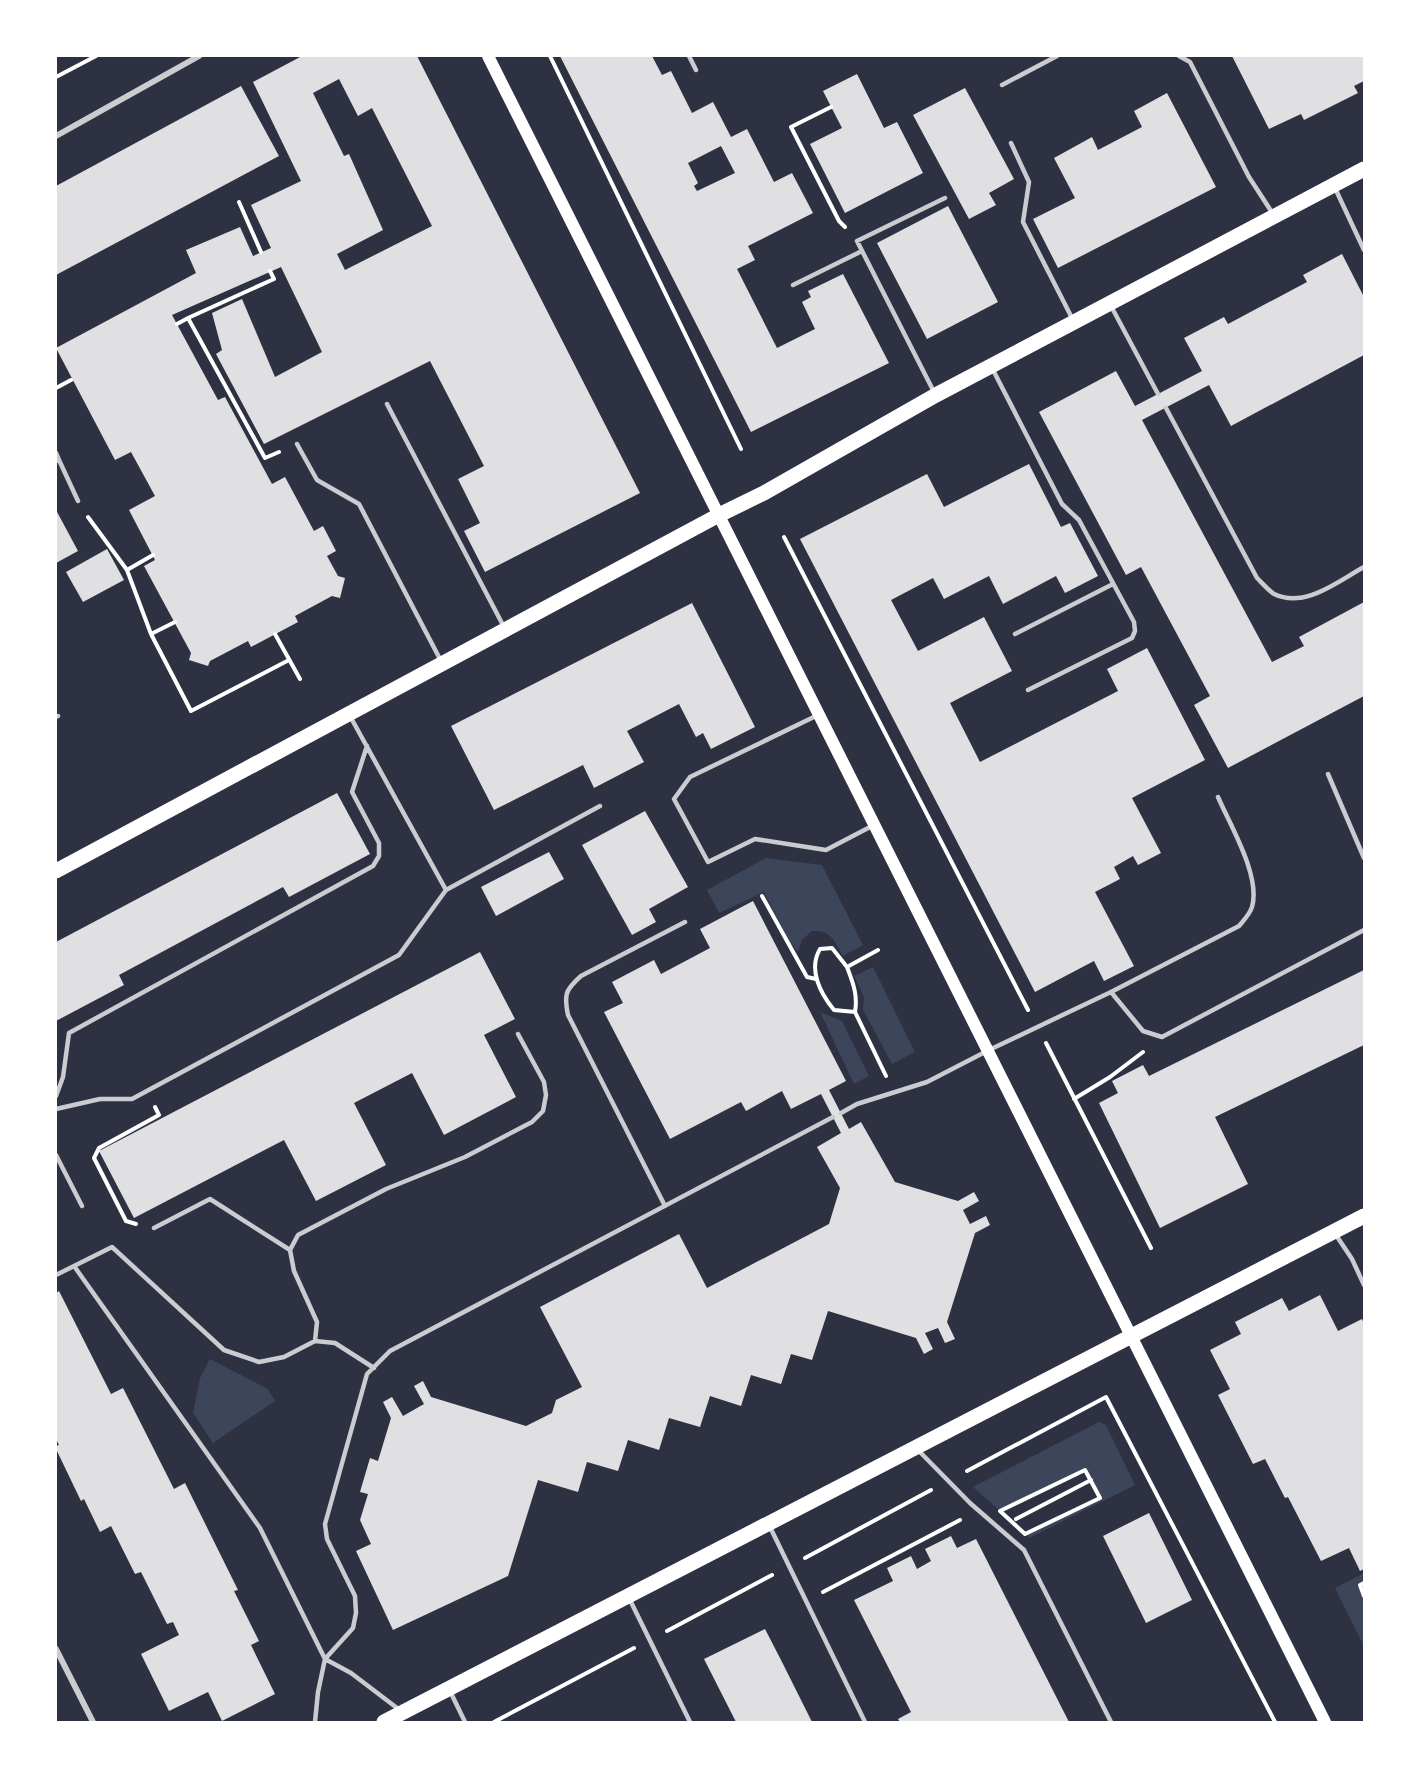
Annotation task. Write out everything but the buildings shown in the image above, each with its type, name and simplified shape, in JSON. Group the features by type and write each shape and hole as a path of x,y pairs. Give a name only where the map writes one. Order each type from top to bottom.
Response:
{"main road":[{"path":"488,56 1325,1722"},
{"path":"56,871 764,493 936,395 1365,169"},
{"path":"384,1722 1365,1215"}],"street":[{"path":"56,136 199,56"},
{"path":"56,1649 93,1722"}],"lane":[{"path":"689,56 696,70"},
{"path":"1002,85 1057,56"},
{"path":"1179,56 1190,62 1249,177 1275,216"},
{"path":"1190,62 1195,56"},
{"path":"1011,143 1029,182 1023,222 1074,322"},
{"path":"1334,185 1365,250"},
{"path":"936,395 857,241 945,198"},
{"path":"793,285 862,251"},
{"path":"1110,303 1158,394"},
{"path":"991,366 1062,504 1079,520 1134,622 1135,631 1132,638 1028,690"},
{"path":"387,404 505,630"},
{"path":"1166,408 1257,578 1272,593 1289,599 1309,597 1365,567"},
{"path":"297,444 317,480 359,504 442,664"},
{"path":"56,453 57,460 78,501"},
{"path":"1015,634 1113,584"},
{"path":"349,714 446,890"},
{"path":"819,714 690,777 674,799 708,862 755,839 825,850 875,825"},
{"path":"56,1096 63,1077 69,1033 373,866 379,856 379,843 352,792 367,746"},
{"path":"1328,774 1365,858"},
{"path":"841,1113 857,1104 927,1082 1239,926 1252,908 1254,886 1246,861 1218,797"},
{"path":"56,1109 100,1099 132,1099 399,955 446,890 600,806"},
{"path":"665,1206 568,1015 565,999 569,987 581,976 685,922"},
{"path":"1111,992 1143,1030 1162,1037 1365,930"},
{"path":"315,1341 317,1322 294,1271 290,1250 298,1235 386,1189 465,1157 532,1122 543,1111 546,1095 544,1082 518,1034"},
{"path":"315,1722 325,1659 354,1628 355,1596 327,1539 325,1524 367,1374 390,1351 833,1117"},
{"path":"56,1155 82,1206"},
{"path":"154,1228 210,1199 290,1250"},
{"path":"1334,1232 1352,1259 1365,1285"},
{"path":"56,1275 112,1247 224,1350 259,1362 284,1357 315,1341 335,1343 374,1368"},
{"path":"74,1266 260,1528 325,1659 351,1673 403,1712"},
{"path":"916,1448 980,1511 1024,1550 1111,1722"},
{"path":"768,1524 865,1722"},
{"path":"628,1596 690,1722"},
{"path":"449,1689 465,1722"}],"path":[{"path":"56,77 96,56"},
{"path":"550,56 741,449"},
{"path":"831,107 791,126 839,221 857,241"},
{"path":"239,202 261,252"},
{"path":"177,324 274,279 270,271"},
{"path":"188,318 265,458 297,444"},
{"path":"56,388 71,380"},
{"path":"78,501 127,570 151,634 191,711 290,660"},
{"path":"784,537 1151,1248"},
{"path":"127,570 153,555"},
{"path":"151,634 175,622"},
{"path":"275,634 300,679"},
{"path":"762,896 807,977 816,979"},
{"path":"855,1012 834,1010 824,998 816,979 814,958 820,949 832,948 847,967 857,1000 855,1012 895,1092"},
{"path":"847,967 878,950"},
{"path":"1074,1099 1110,1077 1162,1037"},
{"path":"126,1221 94,1158 99,1148 159,1115 147,1091"},
{"path":"1106,1397 1275,1722"},
{"path":"1085,1470 1091,1480 1100,1498 1025,1534 1000,1511 1085,1470"},
{"path":"1011,1521 1091,1480"},
{"path":"806,1600 980,1511"},
{"path":"1365,1583 1360,1585 1365,1596"}],"shaded area":[{"path":"766,858 822,865 863,945 843,956 835,941 828,935 824,932 812,931 802,940 798,952 789,941 764,892 719,913 707,890"},
{"path":"873,967 915,1052 892,1064 863,1010 864,997 854,976"},
{"path":"820,1012 842,1021 869,1076 854,1084"},
{"path":"210,1359 268,1389 275,1401 213,1443 193,1413 200,1378"},
{"path":"1099,1422 1106,1425 1135,1485 1029,1538 1025,1534 1099,1498 1086,1470 1000,1511 973,1487"},
{"path":"1364,1573 1364,1646 1335,1588"}]}
